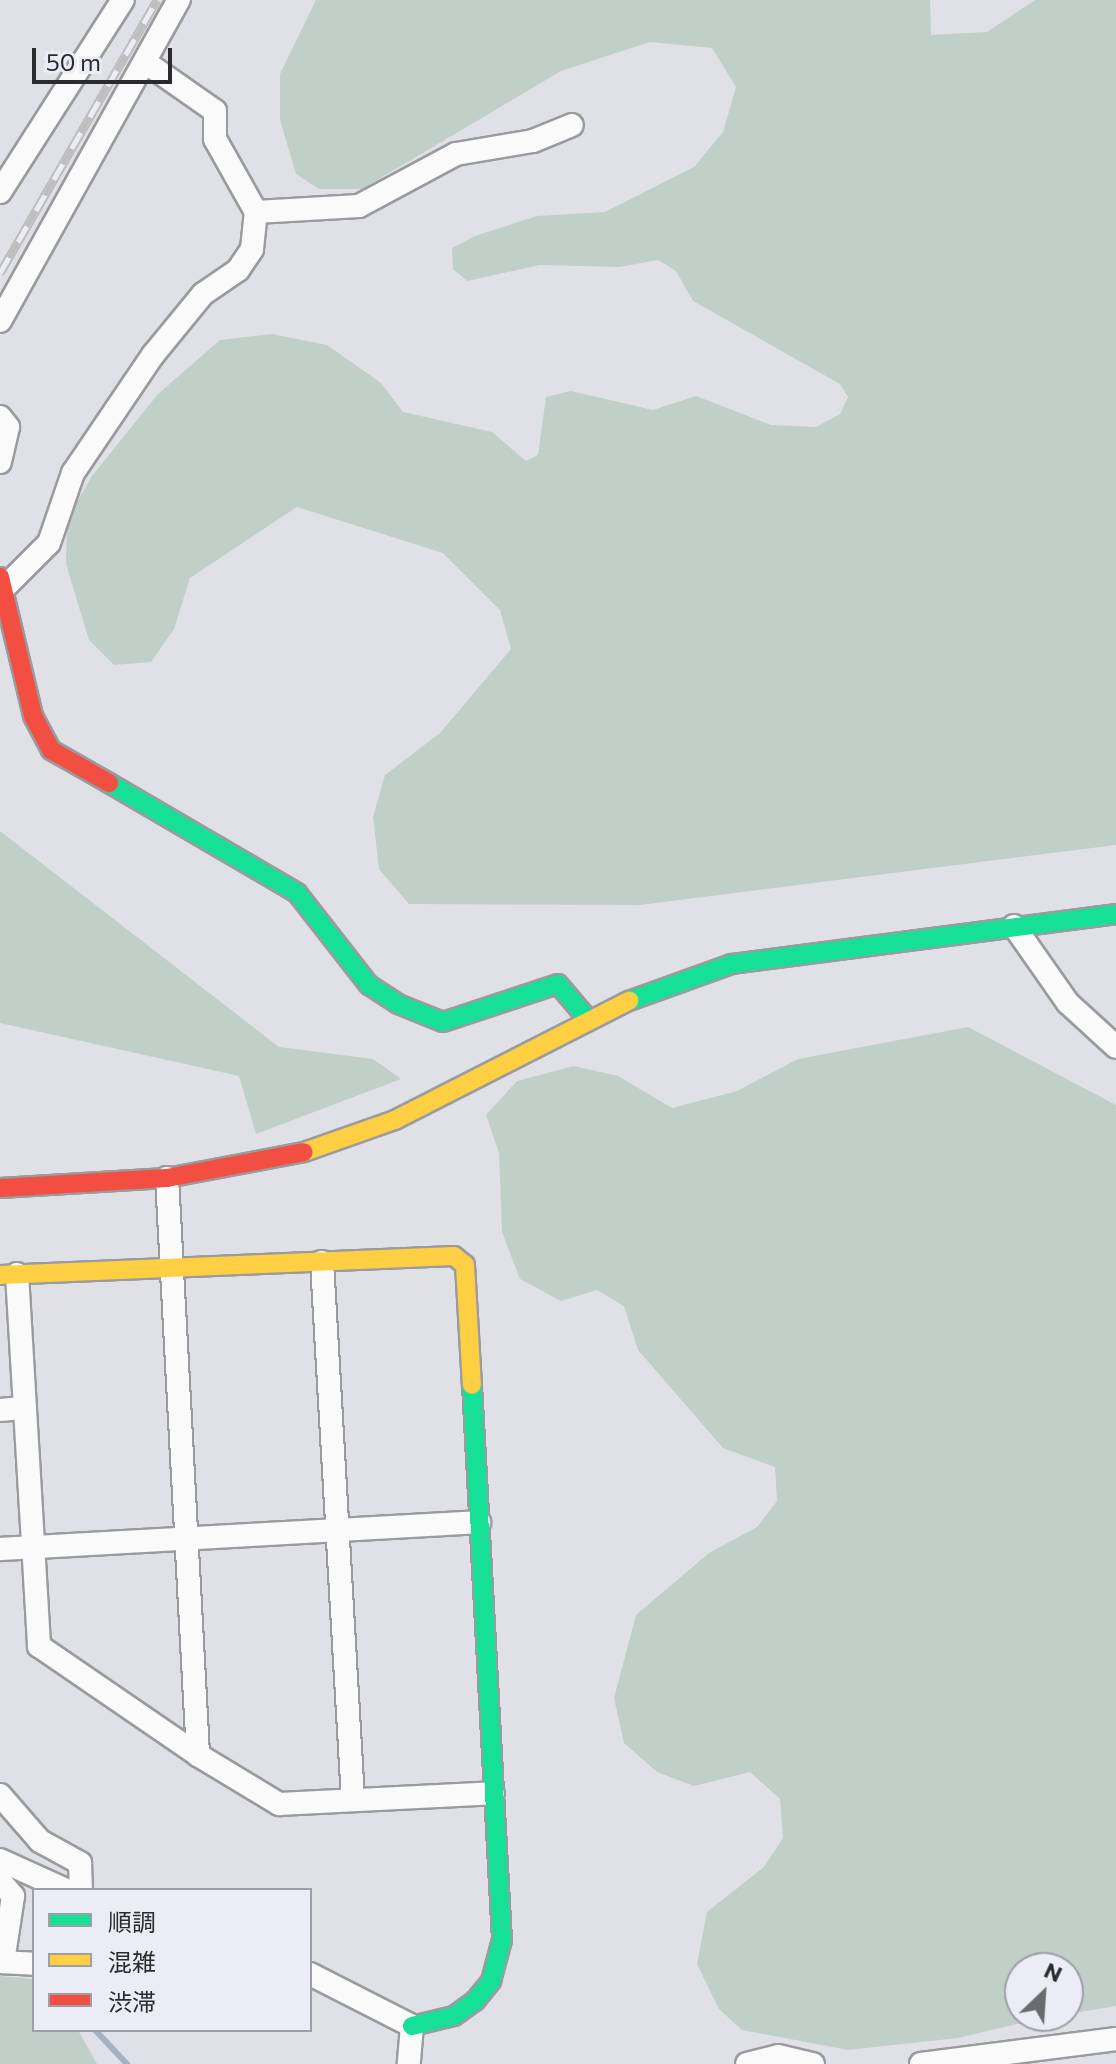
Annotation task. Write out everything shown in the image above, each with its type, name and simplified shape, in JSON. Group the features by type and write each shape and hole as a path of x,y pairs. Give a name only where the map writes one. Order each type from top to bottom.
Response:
{"street":[{"path":"0,192 123,0"},
{"path":"0,321 179,0"},
{"path":"145,62 215,111 215,139 256,212 249,259 203,294 153,355 73,473 49,543 1,584 33,716 51,750 297,893 369,985 443,1022 558,984 586,1017"},
{"path":"256,212 359,206 456,154 533,141 572,125"},
{"path":"0,417 8,427 0,462"},
{"path":"0,1188 167,1178 250,1166 349,1138 586,1017 732,964 1116,914"},
{"path":"1014,926 1068,1003 1116,1047"},
{"path":"167,1178 198,1755"},
{"path":"312,1975 376,2014 412,2026 465,2010 497,1969 502,1931 461,1259 9,1275 25,1408 39,1646 198,1755 279,1804 493,1793"},
{"path":"322,1262 353,1800"},
{"path":"0,1410 25,1408"},
{"path":"0,1549 479,1522"},
{"path":"0,1795 40,1841 80,1863 81,1888"},
{"path":"0,1860 41,1884"},
{"path":"0,1881 13,1896 1,1962 32,1964"},
{"path":"409,2064 412,2026"},
{"path":"921,2064 1116,2039"},
{"path":"747,2064 778,2056 813,2064"}],"shaded area":[{"path":"316,0 930,0 931,35 987,32 1035,0 1116,0 1116,845 640,905 409,904 379,869 373,817 385,775 440,733 511,649 500,610 443,553 297,507 190,578 174,629 151,662 114,665 89,640 66,564 67,520 92,476 158,394 220,340 272,334 327,345 381,383 403,412 492,432 526,461 538,455 546,397 571,391 653,410 696,396 771,425 816,427 840,414 848,397 840,384 693,301 676,271 658,260 619,267 540,265 467,281 453,269 452,248 475,236 537,216 605,212 694,167 723,132 736,87 712,48 650,42 561,71 362,189 319,189 296,174 280,120 280,74"},
{"path":"0,831 279,1047 373,1059 401,1079 256,1134 239,1076 0,1023"},
{"path":"968,1027 1116,1105 1116,2006 1084,2011 1084,1952 1004,1952 1004,2027 958,2038 848,2050 742,2030 719,2009 697,1964 707,1912 764,1867 783,1838 780,1799 750,1772 694,1786 657,1772 624,1743 614,1698 636,1615 709,1553 757,1527 777,1501 775,1467 723,1448 638,1350 624,1306 597,1290 561,1301 520,1279 502,1232 499,1153 486,1115 517,1081 574,1066 618,1076 672,1108 737,1091 798,1059"},
{"path":"0,1976 32,1979 32,2032 79,2032 97,2064 0,2064"}],"waterway":[{"path":"97,2032 127,2064"}],"railway":[{"path":"0,273 157,0"}],"traffic: fast":[{"path":"109,783 297,893 369,985 398,1004 443,1022 558,984 586,1017"},
{"path":"629,1001 732,964 1116,914"},
{"path":"412,2026 454,2016 475,2001 491,1981 502,1940 472,1385"}],"traffic: slow":[{"path":"304,1152 395,1120 629,1001"},
{"path":"0,1275 454,1256 465,1265 472,1385"}],"traffic: jam":[{"path":"0,577 33,716 51,750 109,783"},
{"path":"0,1188 167,1178 304,1152"}]}
